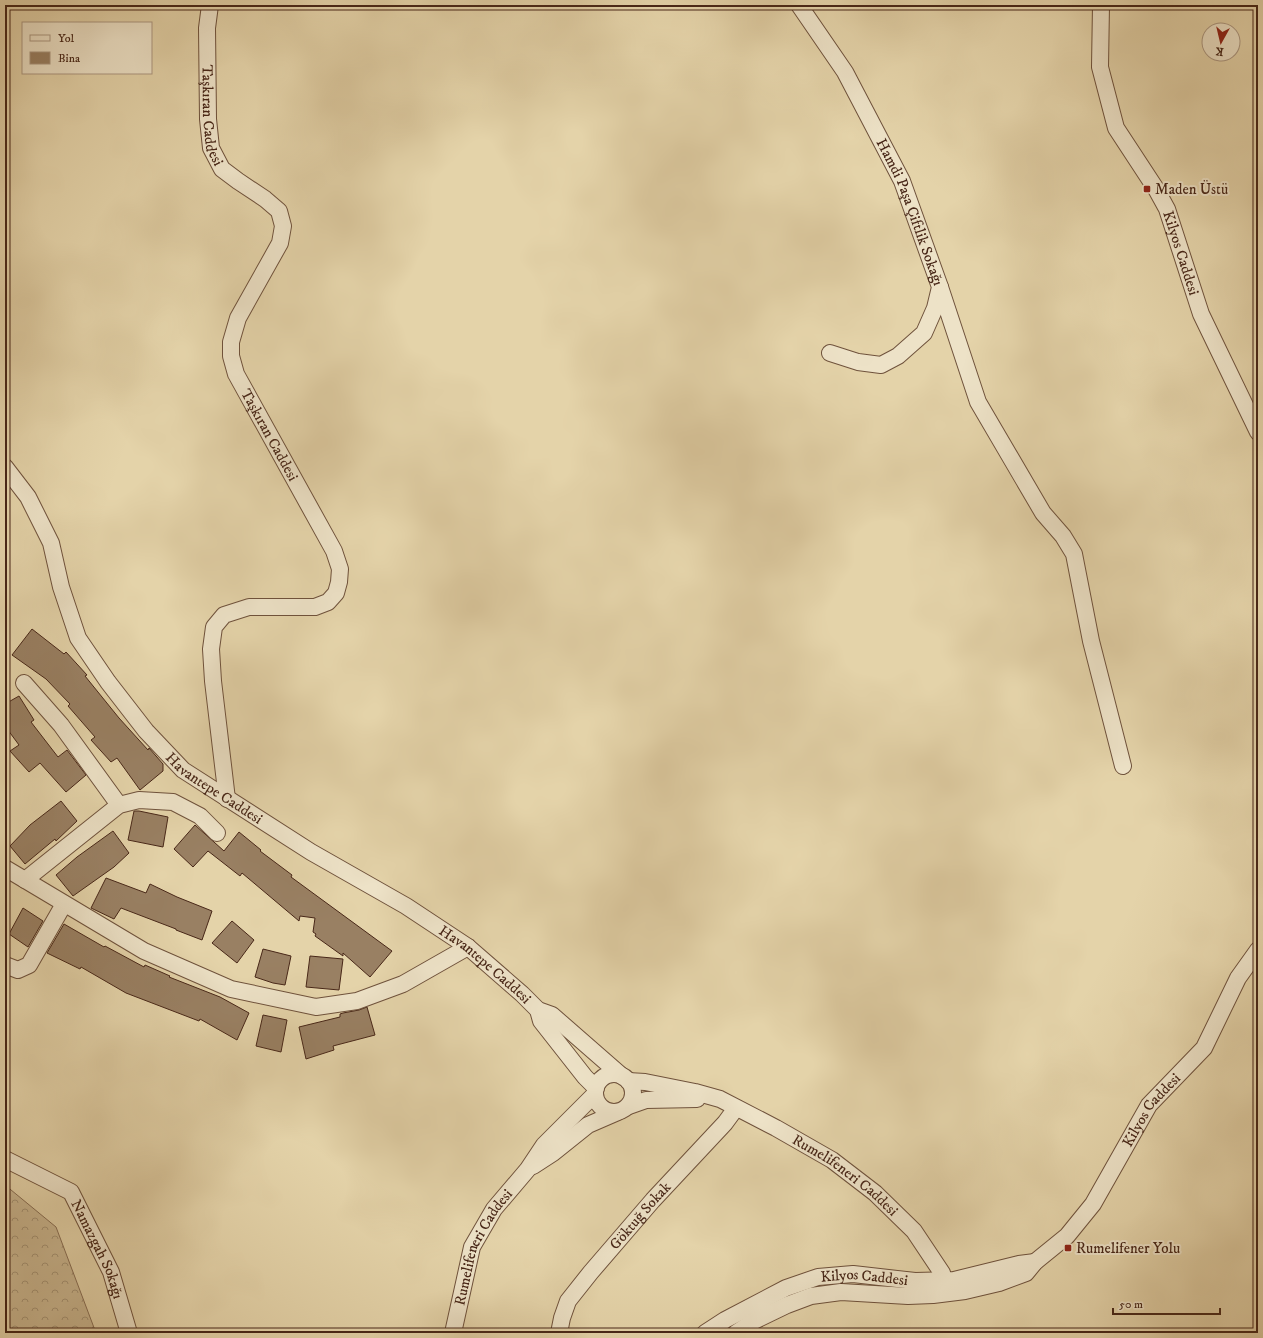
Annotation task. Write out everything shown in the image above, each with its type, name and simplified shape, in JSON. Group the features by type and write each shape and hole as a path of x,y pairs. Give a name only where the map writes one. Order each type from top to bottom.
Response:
{"street":[{"name":"Taşkıran Caddesi","path":"210,5 207,28 208,119 211,148 222,169 265,199 279,211 283,226 280,243 238,318 231,342 231,356 236,374 334,551 340,569 336,593 328,602 315,607 249,607 224,615 214,627 211,649 213,681 227,799"},
{"name":"Hamdi Paşa Çiftlik Sokağı","path":"799,5 845,72 902,181 940,287 935,308 924,333 898,356 881,365 858,362 830,353"},
{"name":"Kilyos Caddesi","path":"1101,5 1100,67 1116,128 1156,189 1167,209 1201,314 1258,432"},
{"path":"940,287 978,402 1043,513 1063,536 1074,554 1091,641 1122,766"},
{"name":"Havantepe Caddesi","path":"5,467 28,497 51,543 61,587 78,638 108,682 146,730 183,770 312,852 406,906 468,947 538,1010 552,1015 626,1079"},
{"path":"24,683 60,725 119,805"},
{"path":"25,880 119,805 139,800 173,802 200,816 216,833"},
{"path":"5,868 144,951 231,989 316,1007 358,1001 403,984 468,947"},
{"path":"5,965 18,970 29,965 64,904"},
{"name":"Kilyos Caddesi","path":"736,1333 754,1320 810,1296 841,1292 908,1296 933,1295 954,1280 1019,1264 1035,1262 1067,1236 1093,1204 1149,1105 1204,1048 1238,978 1258,950"},
{"name":"Havantepe Caddesi","path":"538,1010 541,1020 596,1091"},
{"path":"617,1074 626,1079 631,1084 633,1098 623,1109 612,1112 605,1110 600,1106 597,1101 596,1091 599,1082 604,1077 617,1074"},
{"name":"Rumelifeneri Caddesi","path":"626,1079 695,1092 706,1097 720,1099 776,1128 832,1160 876,1193 914,1231 942,1273 946,1287"},
{"name":"Rumelifeneri Caddesi","path":"453,1333 472,1247 494,1210 528,1169 544,1145 596,1091"},
{"name":"Rumelifeneri Caddesi","path":"528,1169 553,1153 588,1125 623,1109 646,1100 695,1100 706,1097"},
{"name":"Göktuğ Sokak","path":"560,1333 562,1318 568,1301 653,1200 725,1123 736,1108"},
{"name":"Namazgah Sokağı","path":"5,1159 71,1192 111,1272 129,1333"},
{"name":"Kilyos Caddesi","path":"705,1333 725,1320 786,1288 818,1277 853,1274 915,1281 946,1287"}],"green space":[{"path":"5,1185 56,1227 96,1333 5,1333"}],"building":[{"path":"32,629 64,654 66,652 87,675 85,676 119,718 163,764 163,771 140,790 117,758 111,762 91,740 95,737 68,706 70,704 46,679 12,655"},
{"path":"19,696 34,720 31,722 58,757 67,750 86,775 66,792 40,763 29,772 10,751 19,745 5,726 5,704"},
{"path":"61,801 77,821 56,841 55,839 25,864 10,846 30,825"},
{"path":"134,811 168,817 163,847 128,840"},
{"path":"195,825 224,851 239,832 261,850 260,851 292,875 291,877 392,951 370,977 343,953 343,956 315,936 316,934 313,932 315,918 300,916 299,921 242,873 240,876 208,851 193,867 174,849"},
{"path":"113,831 129,853 114,867 73,896 56,875 77,857"},
{"path":"106,878 146,893 150,884 212,911 202,940 121,908 114,919 91,908"},
{"path":"23,908 43,921 28,947 9,934"},
{"path":"232,921 254,940 237,963 212,943"},
{"path":"64,924 104,947 105,946 144,967 145,965 170,976 169,977 220,997 249,1013 237,1040 200,1019 199,1021 126,993 81,967 80,969 47,953"},
{"path":"263,949 291,956 285,985 255,977"},
{"path":"310,956 343,959 339,990 306,987"},
{"path":"367,1007 375,1035 333,1046 334,1050 306,1059 299,1027 340,1017 340,1014"},
{"path":"263,1015 287,1020 281,1052 256,1046"}],"place":[{"name":"Maden Üstü","path":"1147,189"},
{"name":"Rumelifener Yolu","path":"1068,1248"}]}
